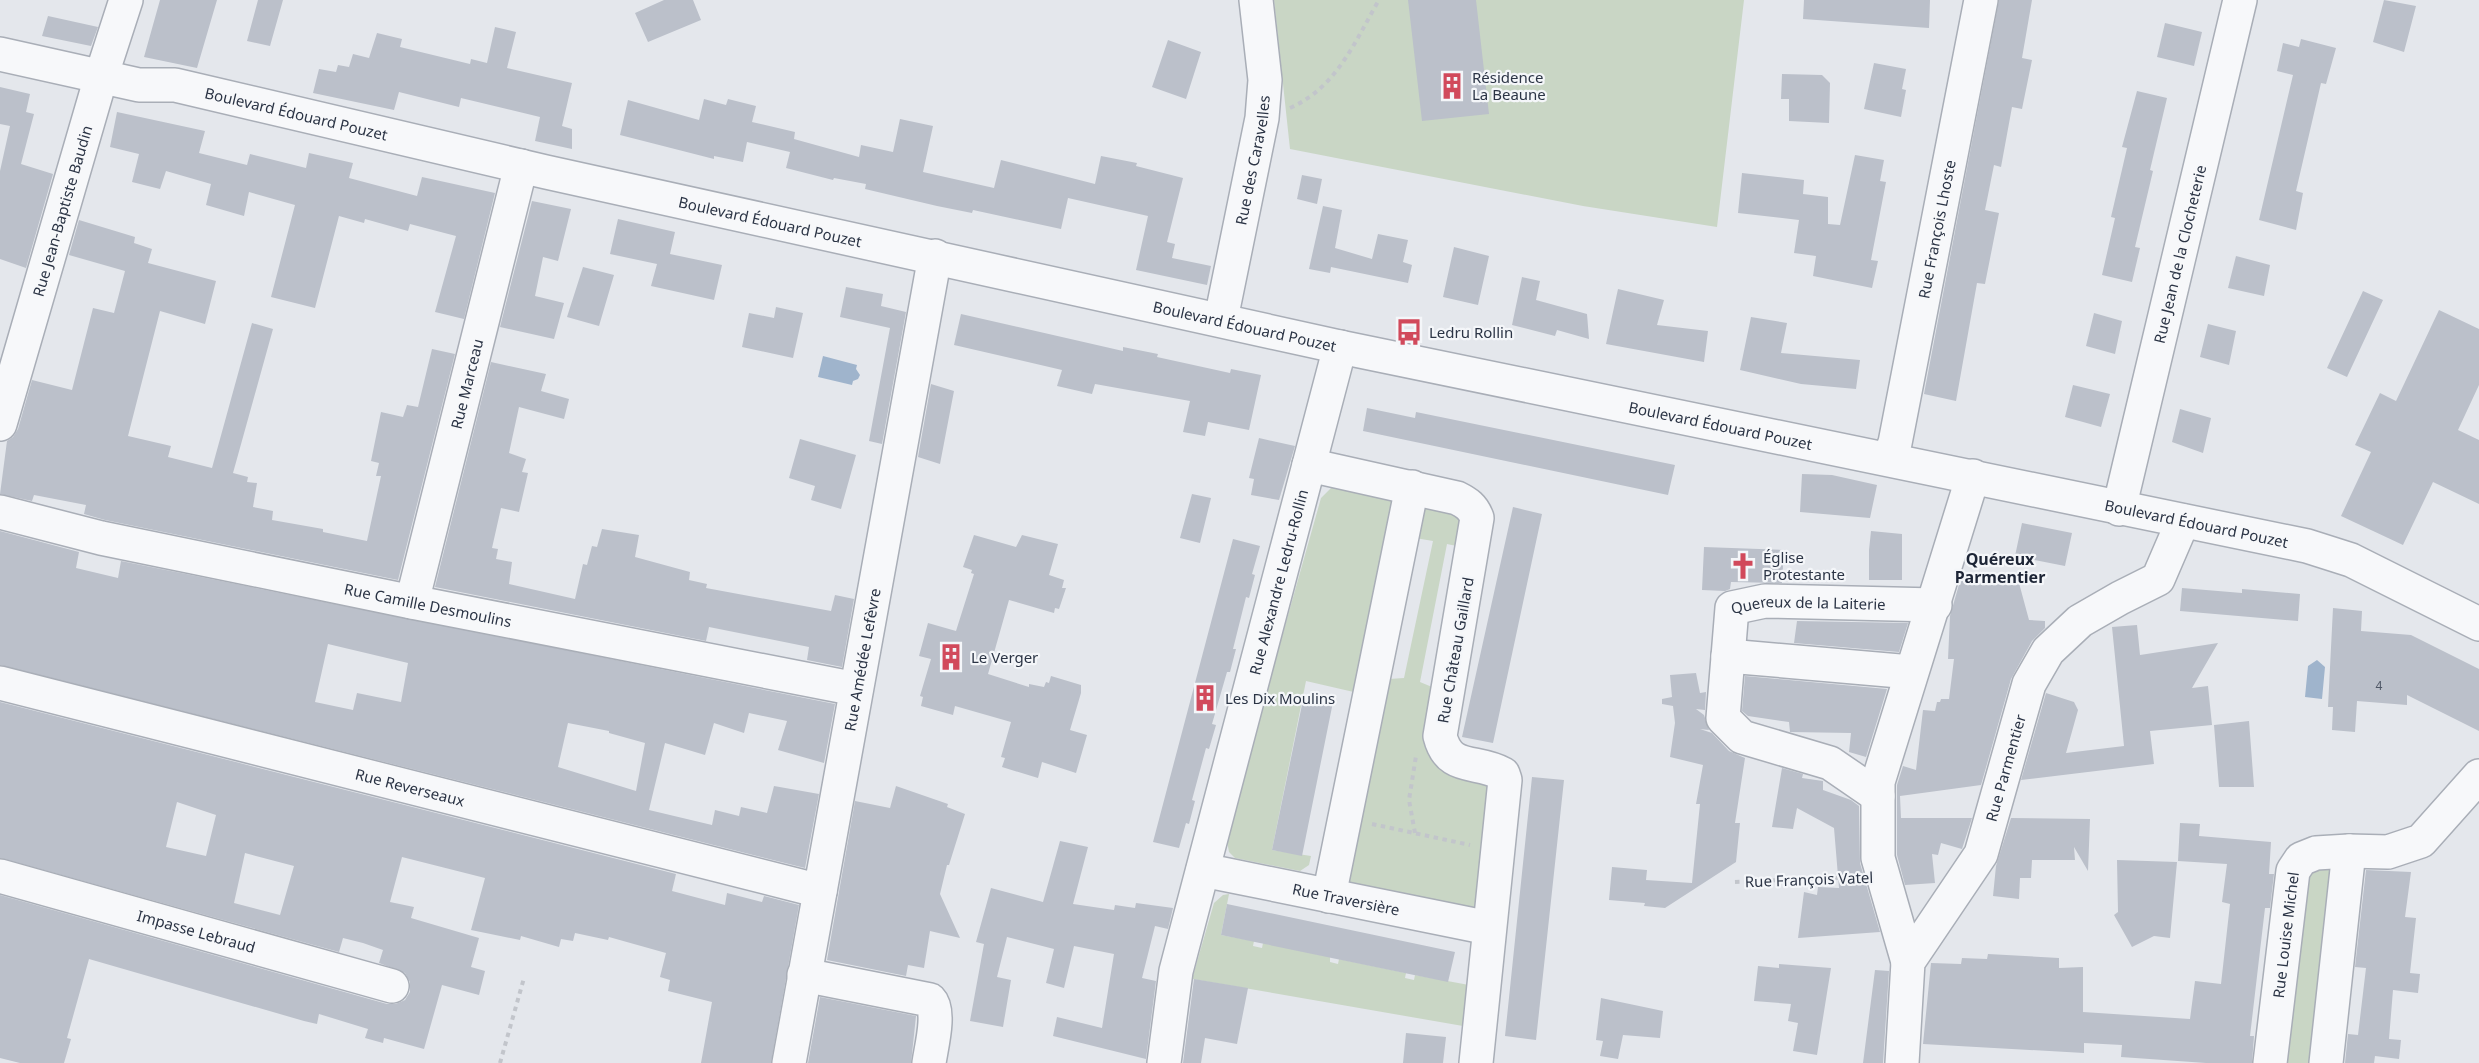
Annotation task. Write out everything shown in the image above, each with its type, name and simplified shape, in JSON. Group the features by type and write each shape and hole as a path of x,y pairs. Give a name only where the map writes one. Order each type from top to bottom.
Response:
{"street":[{"name":"Rue Jean-Baptiste Baudin","path":"0,424 101,77 126,0"},
{"name":"Rue des Caravelles","path":"1221,319 1262,118 1265,80 1256,0"},
{"name":"Rue François Lhoste","path":"1890,458 1981,0"},
{"name":"Rue Jean de la Clocheterie","path":"2120,509 2240,0"},
{"name":"Boulevard Édouard Pouzet","path":"0,54 139,86 175,85 521,166 1340,347 1890,458 2120,509 2307,546 2351,560 2479,624"},
{"name":"Rue Marceau","path":"412,602 521,166"},
{"name":"Rue Amédée Lefèvre","path":"789,1063 935,256"},
{"name":"Rue Alexandre Ledru-Rollin","path":"1164,1063 1176,971 1340,347"},
{"name":"Rue Château Gaillard","path":"1309,465 1456,498 1468,504 1477,518 1477,529 1440,736 1442,747 1450,757 1456,761 1494,769 1503,774 1505,780 1476,1063"},
{"path":"1902,1063 1908,962 1878,858 1878,782 1911,672 1935,605 1973,476"},
{"path":"1329,896 1412,487"},
{"name":"Rue Camille Desmoulins","path":"0,512 101,538 856,689"},
{"name":"Rue Parmentier","path":"1908,962 1981,854 2029,684 2048,651 2080,621 2120,597 2158,579 2183,521"},
{"name":"Quereux de la Laiterie","path":"1878,796 1830,763 1742,737 1723,718 1732,608 1765,601 1935,605"},
{"path":"1728,656 1911,672"},
{"name":"Rue Reverseaux","path":"0,683 820,891"},
{"name":"Rue Louise Michel","path":"2270,1063 2293,871 2301,859 2316,853 2388,852 2421,841 2479,776"},
{"path":"2326,1063 2349,851"},
{"name":"Rue Traversière","path":"1203,870 1489,928"},
{"name":"Impasse Lebraud","path":"0,876 392,986"},
{"path":"804,975 930,1000 934,1004 936,1015 929,1063"}],"path":[{"path":"1262,118 1312,97 1327,83 1342,63 1379,0"},
{"path":"1415,833 1409,801 1417,754 1442,715"},
{"path":"1345,818 1498,850"},
{"name":"Rue François Vatel","path":"1735,882 1883,876"},
{"path":"500,1063 524,978"}],"green space":[{"path":"1274,0 1744,0 1717,227 1583,206 1290,149"},
{"path":"1332,487 1343,487 1391,500 1396,508 1358,693 1306,681 1272,850 1311,856 1309,865 1300,871 1235,858 1229,852 1226,836 1321,498"},
{"path":"1428,506 1465,513 1466,548 1447,544 1420,682 1432,687 1430,739 1492,789 1477,905 1471,911 1350,887 1345,875 1389,679 1404,678 1433,541 1415,538 1421,513"},
{"path":"2312,865 2335,869 2316,1063 2279,1063 2300,875"},
{"path":"1229,894 1221,935 1254,941 1253,946 1262,948 1263,943 1330,957 1330,962 1338,964 1339,959 1406,973 1405,978 1414,980 1415,975 1469,985 1463,1026 1192,979 1214,903 1223,895"}],"water":[{"path":"823,356 857,365 856,369 860,375 858,379 853,381 852,385 818,377"},
{"path":"2317,660 2325,667 2322,699 2305,697 2308,666"}],"building":[{"path":"160,0 217,0 197,68 144,57"},
{"path":"258,0 283,0 270,46 247,41"},
{"path":"664,0 693,0 701,20 648,42 635,13"},
{"name":"Résidence La Beaune","path":"1408,0 1476,0 1489,114 1422,121"},
{"path":"1804,0 1930,0 1929,28 1803,19"},
{"path":"1999,0 2032,0 2022,58 2032,60 2022,109 2012,107 2001,167 1994,165 1985,210 1999,213 1985,284 1977,283 1956,401 1924,394"},
{"path":"2384,0 2416,6 2404,52 2373,42"},
{"path":"48,16 98,27 91,46 42,36"},
{"path":"2165,23 2202,32 2194,66 2157,57"},
{"path":"495,27 516,32 507,68 572,83 562,126 572,129 572,149 535,141 540,117 461,98 459,107 399,92 394,110 313,93 319,69 336,72 338,65 349,67 353,54 369,58 377,33 402,39 400,47 470,64 471,59 487,63"},
{"path":"2301,39 2336,48 2326,84 2321,83 2296,191 2303,193 2296,230 2259,220 2293,75 2277,71 2283,43 2299,47"},
{"path":"1168,40 1201,52 1186,99 1152,87"},
{"path":"1874,63 1906,69 1902,89 1906,90 1901,117 1864,109"},
{"path":"1782,74 1822,75 1830,83 1829,123 1789,121 1789,99 1781,99"},
{"path":"0,87 30,94 26,112 34,114 21,164 53,174 26,268 0,259 0,171 10,126 0,124"},
{"path":"2137,91 2167,98 2135,247 2140,248 2132,282 2102,275 2115,218 2111,217 2127,148 2122,147"},
{"path":"704,99 726,105 728,99 756,106 752,122 795,132 794,139 859,157 861,145 893,152 900,119 933,126 923,172 994,188 1001,160 1095,184 1101,156 1137,163 1136,166 1183,178 1167,242 1175,244 1172,258 1211,266 1207,285 1136,270 1148,216 1068,198 1061,229 973,210 972,213 937,206 865,189 866,184 834,178 833,180 786,168 790,152 747,142 743,162 714,156 714,159 620,135 628,100 699,120"},
{"path":"117,112 205,131 199,153 247,165 250,154 306,168 309,153 353,163 349,178 417,196 422,177 495,193 464,319 435,312 456,236 410,224 408,231 365,219 364,223 339,216 315,308 271,297 295,205 249,192 244,216 206,205 211,184 166,171 160,189 132,182 139,154 110,147"},
{"path":"1855,155 1884,160 1880,181 1886,182 1871,260 1878,261 1872,288 1813,276 1816,256 1794,253 1799,220 1738,213 1742,173 1804,180 1803,194 1828,197 1828,224 1840,225"},
{"path":"1302,175 1322,179 1317,204 1297,199"},
{"path":"532,201 571,209 558,261 543,257 535,296 564,303 554,339 500,327"},
{"path":"1323,206 1342,210 1335,248 1372,259 1378,234 1408,240 1403,262 1412,265 1408,283 1331,267 1330,273 1309,269"},
{"path":"618,219 675,232 670,254 722,265 714,300 651,286 657,264 610,254"},
{"path":"79,220 135,237 134,243 152,249 148,263 216,281 205,324 160,311 128,436 171,446 168,457 212,468 252,323 273,329 233,473 248,477 247,482 257,483 253,507 273,511 272,520 323,529 323,532 367,541 381,476 376,476 379,463 371,461 381,412 403,417 407,405 418,407 432,349 455,354 398,580 105,520 84,514 86,505 34,495 32,501 0,494 7,441 18,429 32,380 72,390 93,308 114,313 125,271 69,255"},
{"path":"1454,247 1489,256 1478,305 1443,297"},
{"path":"2236,256 2270,265 2264,296 2228,288"},
{"path":"583,267 614,275 599,326 567,317"},
{"path":"1522,277 1540,281 1536,300 1587,314 1589,339 1557,330 1555,336 1512,325"},
{"path":"846,287 883,294 881,306 906,312 882,444 869,441 890,328 840,317"},
{"path":"1618,289 1664,300 1657,325 1708,331 1704,362 1606,344"},
{"path":"2363,291 2383,300 2347,377 2327,368"},
{"path":"776,307 803,313 793,358 742,347 749,313 774,318"},
{"path":"2439,310 2479,329 2479,385 2458,430 2479,440 2479,504 2433,482 2403,545 2341,516 2371,452 2355,445 2380,393 2396,401"},
{"path":"2094,313 2122,321 2115,354 2086,346"},
{"path":"961,314 1123,351 1123,347 1158,354 1157,357 1230,373 1231,369 1261,375 1249,430 1208,422 1205,436 1183,432 1190,401 1095,384 1092,394 1057,386 1062,370 954,345"},
{"path":"1751,317 1787,323 1781,353 1860,360 1856,389 1801,384 1740,370"},
{"path":"2208,324 2236,331 2229,365 2200,357"},
{"path":"491,362 546,374 541,391 569,399 564,419 519,407 509,453 526,459 522,472 528,473 519,512 501,508 492,548 498,549 496,559 512,562 509,584 575,599 583,564 587,565 592,546 597,547 602,529 639,535 635,557 690,572 689,580 707,584 706,588 831,611 835,595 854,599 842,667 807,660 809,647 709,627 706,641 435,587"},
{"path":"931,384 954,391 940,464 918,457"},
{"path":"2073,385 2110,394 2101,427 2065,417"},
{"path":"1367,408 1415,418 1416,412 1675,465 1668,495 1363,431"},
{"path":"2180,409 2211,418 2203,453 2172,442"},
{"path":"1259,438 1295,446 1279,500 1251,495 1254,479 1249,478"},
{"path":"800,439 856,455 841,509 811,500 815,486 789,478"},
{"path":"1802,474 1832,475 1877,485 1870,518 1800,512"},
{"path":"1192,494 1211,498 1200,543 1180,538"},
{"path":"1513,507 1542,514 1493,743 1462,737"},
{"path":"2022,523 2072,533 2065,566 2015,556"},
{"path":"0,531 79,552 76,568 118,578 121,561 835,704 824,763 778,750 787,721 749,713 744,733 714,723 705,755 665,743 649,810 712,825 715,810 739,816 741,807 767,813 774,786 819,794 805,868 0,665","holes":["328,644 408,663 401,702 357,693 353,710 315,702","568,723 609,731 609,733 645,743 636,791 558,767"]},
{"path":"1871,531 1902,534 1902,580 1869,580"},
{"name":"Le Verger","path":"974,535 1016,547 1022,535 1058,544 1049,575 1064,580 1062,588 1066,588 1059,609 1055,608 1054,613 1009,600 988,674 1029,687 1029,684 1044,687 1046,682 1049,683 1051,676 1081,685 1081,693 1070,730 1087,735 1076,773 1042,762 1038,778 1002,767 1005,758 1001,757 1011,722 955,706 953,715 921,706 923,697 920,696 931,659 919,656 928,623 956,631 974,574 971,573 972,570 963,567"},
{"name":"Les Dix Moulins","path":"1233,539 1260,546 1252,574 1255,575 1249,598 1246,597 1233,649 1236,649 1230,672 1227,672 1212,724 1216,725 1209,749 1206,748 1192,800 1195,801 1189,824 1186,823 1179,848 1153,842"},
{"name":"Église Protestante","path":"1704,547 1784,550 1782,583 1731,582 1730,589 1725,591 1702,590"},
{"path":"1960,581 2019,583 2029,620 2045,621 2045,628 2032,641 2011,679 1981,785 1900,796 1901,818 1972,818 1962,849 1941,843 1938,855 1932,854 1935,883 1905,885 1897,855 1897,785 1903,766 1916,770 1923,710 1935,711 1937,702 1941,699 1949,699 1954,659 1948,659 1950,616"},
{"path":"2182,588 2242,593 2242,589 2300,594 2298,621 2180,611"},
{"path":"2333,608 2362,611 2361,631 2411,635 2479,669 2479,731 2407,695 2407,705 2357,701 2355,732 2332,730 2333,707 2328,707"},
{"path":"1797,621 1908,623 1899,652 1794,643"},
{"path":"2137,625 2140,655 2218,643 2192,688 2208,686 2212,725 2150,731 2154,764 2021,780 2046,693 2074,702 2078,710 2066,753 2124,746 2112,627"},
{"path":"1696,673 1700,693 1706,692 1705,710 1696,709 1704,715 1709,730 1700,729 1712,733 1729,751 1745,758 1735,823 1740,823 1736,862 1665,908 1644,906 1645,903 1609,900 1612,867 1647,870 1646,880 1692,883 1700,804 1696,804 1703,765 1670,757 1675,723 1673,706 1662,704 1662,699 1672,697 1670,675"},
{"path":"1745,676 1887,689 1866,757 1849,752 1851,733 1790,732 1789,722 1748,716 1742,711"},
{"path":"1304,695 1333,702 1302,856 1272,850"},
{"path":"0,702 676,874 672,891 725,905 727,893 762,902 764,896 799,905 771,1063 701,1063 712,1002 668,991 670,980 660,977 666,953 609,937 608,940 575,933 573,941 561,939 559,947 521,936 520,940 471,930 485,878 402,857 390,902 414,907 411,918 479,938 471,967 485,971 479,995 442,985 424,1049 384,1038 383,1043 365,1038 368,1029 319,1014 317,1024 304,1021 89,959 67,1038 71,1039 64,1063 20,1063 0,1058 0,895 387,1004 396,1004 405,1000 410,992 410,982 405,973 379,963 383,950 363,943 343,938 339,952 0,858","holes":["177,802 216,815 206,856 166,847","245,853 294,866 280,915 234,903"]},
{"path":"2249,721 2254,787 2219,787 2214,725"},
{"path":"1782,768 1803,774 1802,778 1823,781 1823,790 1851,800 1859,806 1860,863 1880,932 1798,938 1804,892 1817,895 1818,887 1839,888 1834,828 1797,808 1793,829 1772,827"},
{"path":"1532,777 1564,780 1536,1040 1505,1036"},
{"path":"896,786 948,804 947,807 965,814 949,865 947,865 940,894 960,938 930,931 924,968 908,965 906,976 827,960 855,801 890,808"},
{"path":"2011,818 2090,819 2088,871 2074,847 2075,860 2032,860 2031,878 2020,878 2019,899 1993,896 1996,866"},
{"path":"2180,823 2200,824 2199,836 2271,842 2269,874 2274,874 2270,908 2265,908 2250,1036 2254,1036 2252,1063 2206,1063 2121,1057 2122,1045 2084,1043 2084,1053 1923,1044 1931,963 1961,964 1962,958 1987,959 1988,954 2059,958 2059,968 2083,967 2083,1012 2190,1019 2195,981 2221,984 2230,904 2222,902 2227,864 2178,861"},
{"path":"1060,841 1088,847 1073,904 1114,910 1115,905 1135,908 1136,903 1173,908 1168,929 1155,926 1142,978 1156,981 1146,1059 1053,1036 1057,1017 1102,1028 1114,954 1074,946 1064,988 1046,983 1054,949 1007,937 997,977 1011,980 1003,1027 970,1021 984,944 976,942 991,888 1043,902"},
{"path":"2117,860 2177,862 2170,938 2154,936 2132,947 2114,915 2118,912"},
{"path":"2366,870 2411,872 2405,917 2416,918 2410,973 2420,974 2418,993 2393,990 2389,1039 2401,1040 2399,1059 2375,1056 2374,1063 2345,1063 2348,1034 2358,1035 2366,968 2355,967"},
{"path":"1227,904 1455,952 1448,982 1221,935"},
{"path":"1779,964 1831,968 1817,1055 1793,1051 1798,1023 1788,1021 1791,1004 1754,1001 1758,966 1779,968"},
{"path":"1875,970 1889,971 1883,1063 1863,1063"},
{"path":"1194,979 1248,988 1237,1044 1205,1038 1201,1063 1183,1063"},
{"path":"820,997 916,1016 911,1063 808,1063"},
{"path":"1601,998 1663,1011 1660,1038 1623,1035 1618,1059 1600,1056 1603,1041 1596,1040"},
{"path":"1406,1033 1446,1037 1443,1063 1403,1063"}],"place":[{"name":"Résidence La Beaune","path":"1452,86"},
{"name":"Ledru Rollin","path":"1409,332"},
{"name":"Église Protestante","path":"1743,566"},
{"name":"Le Verger","path":"951,657"},
{"name":"Les Dix Moulins","path":"1205,698"}],"district":[{"name":"Quéreux Parmentier","path":"2000,568"}]}
